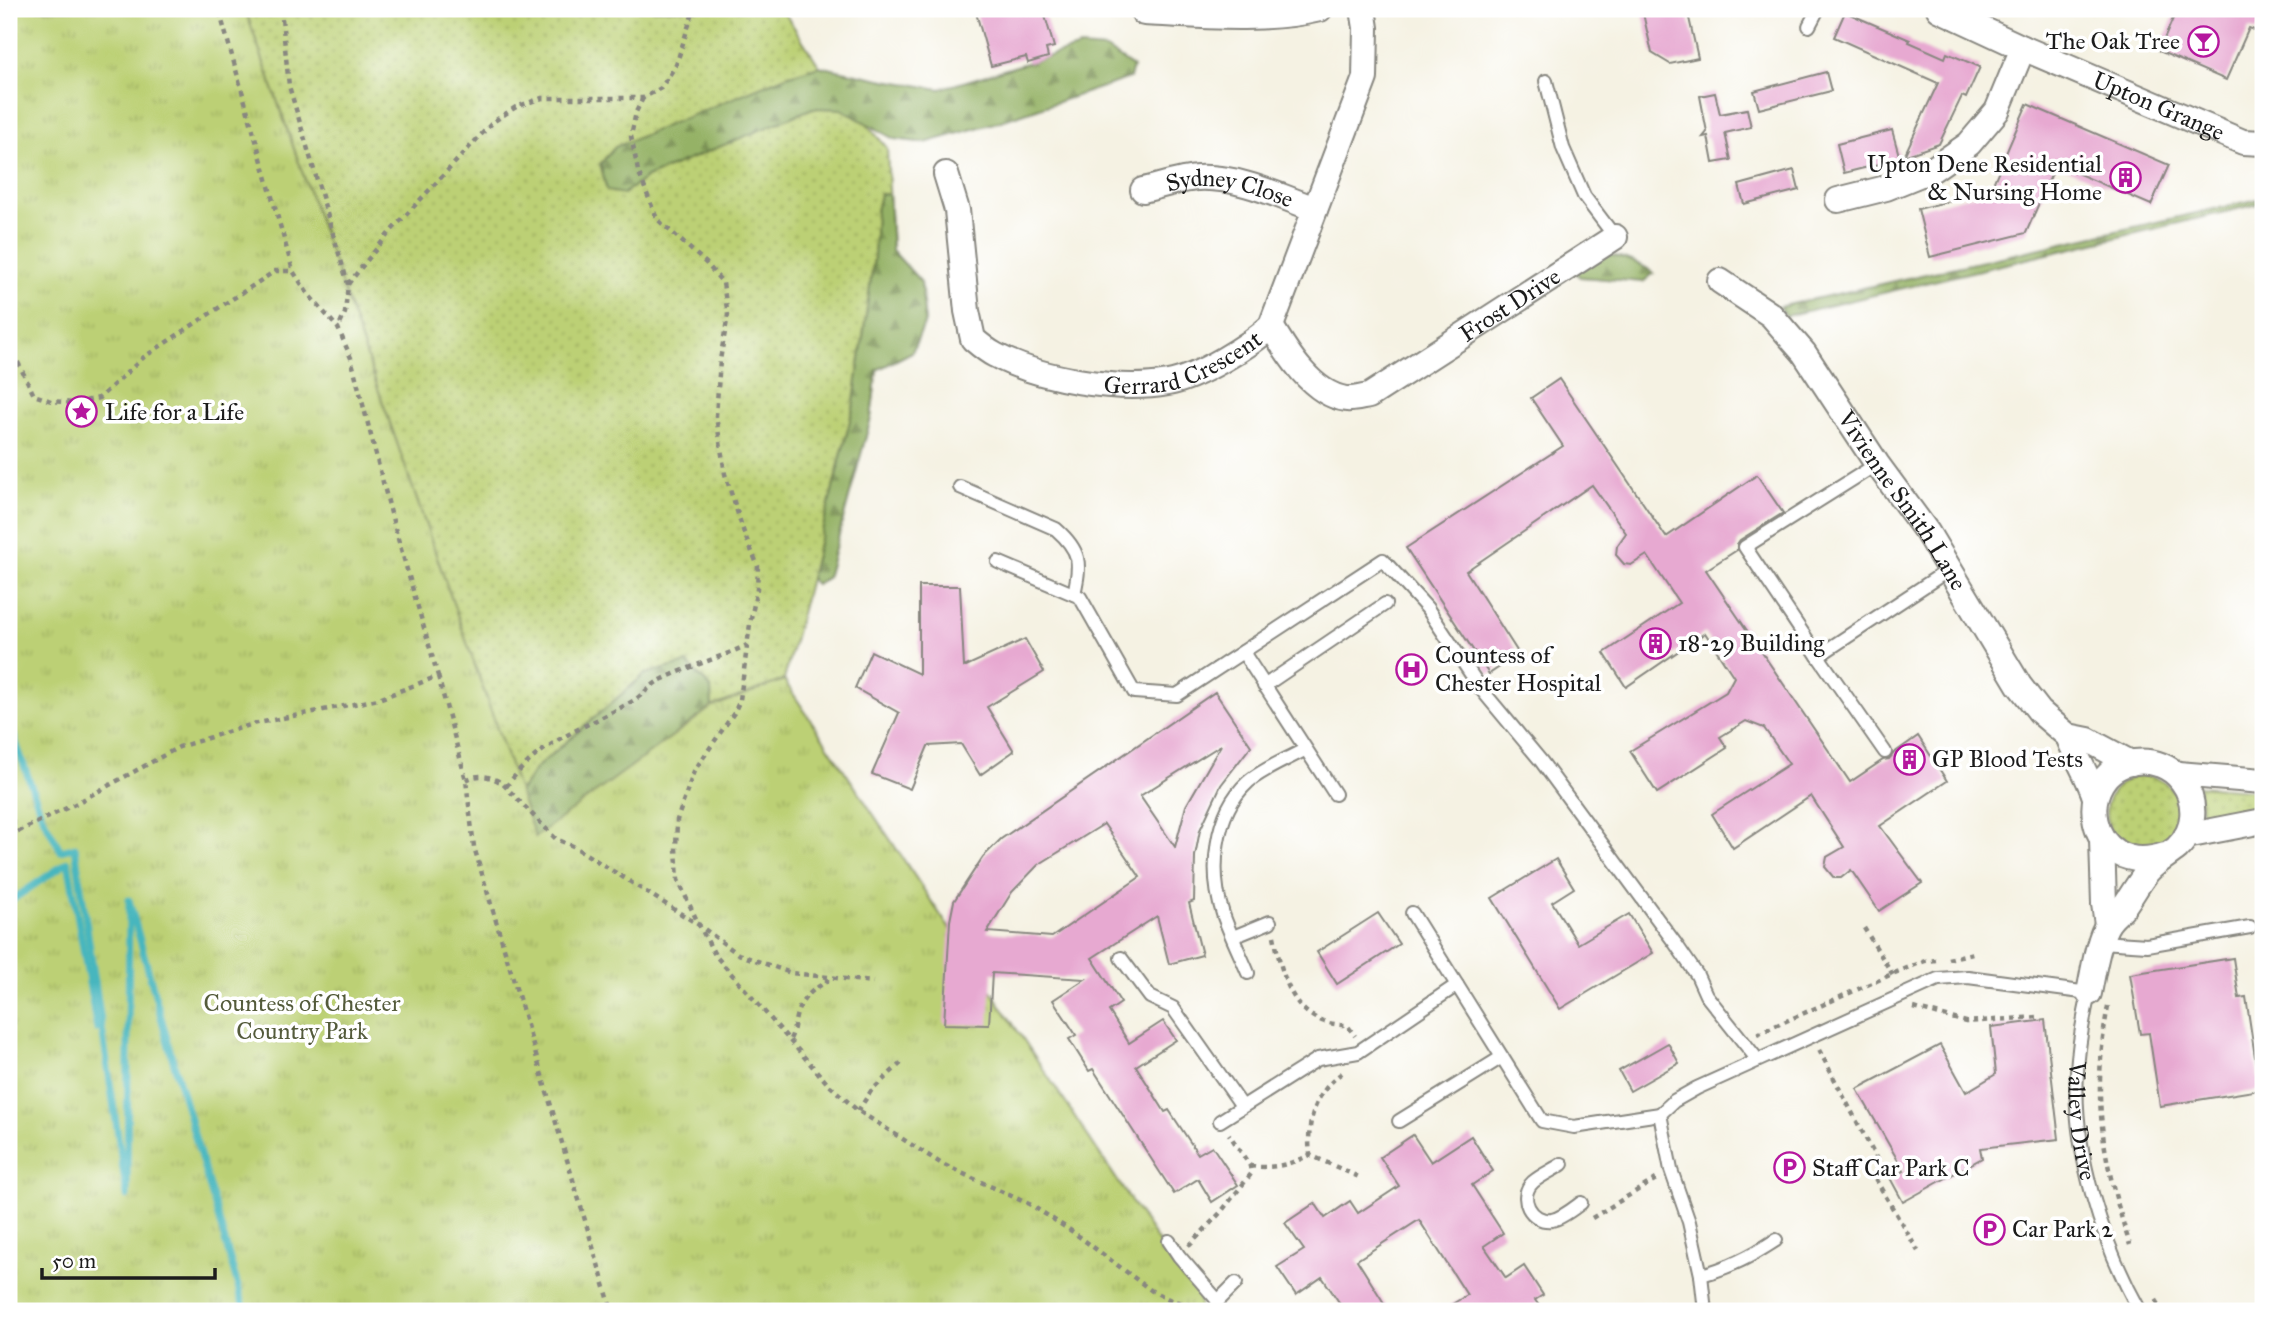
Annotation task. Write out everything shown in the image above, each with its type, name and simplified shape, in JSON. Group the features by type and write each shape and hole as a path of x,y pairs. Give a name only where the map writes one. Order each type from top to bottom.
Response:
{"street":[{"path":"1143,9 1144,13 1199,16 1268,15 1313,10"},
{"name":"Gerrard Crescent","path":"946,174 957,209 967,311 973,339 993,355 1027,369 1078,380 1131,386 1171,383 1209,367 1258,338 1271,326 1364,78 1366,39 1363,9"},
{"name":"Upton Grange","path":"1940,9 2023,48 2243,142 2263,143"},
{"path":"1838,200 1886,188 1933,169 1969,144 1997,111 2023,48"},
{"name":"Sydney Close","path":"1143,190 1197,178 1222,180 1251,186 1315,209"},
{"name":"Frost Drive","path":"1271,326 1292,361 1325,391 1347,399 1369,396 1615,237"},
{"name":"Vivienne Smith Lane","path":"1720,281 1771,315 1787,330 1877,464 1927,532 2019,685 2040,712 2068,736 2088,740 2131,763"},
{"name":"Vivienne Smith Lane","path":"2068,736 2095,797"},
{"path":"2095,797 2103,782 2115,769 2147,761 2164,765 2178,774 2188,788 2193,804 2192,821 2186,836"},
{"path":"2178,774 2263,781"},
{"name":"Valley Drive","path":"2095,797 2096,825 2102,839 2104,904 2099,996"},
{"path":"2186,836 2263,821"},
{"name":"Valley Drive","path":"2104,933 2149,870 2186,836"},
{"path":"2102,839 2124,857 2152,860 2165,855"}],"lane":[{"path":"1809,26 1818,9"},
{"name":"Frost Drive","path":"1546,81 1563,148 1584,196 1615,237"},
{"path":"1877,464 1745,547 1885,752"},
{"path":"960,487 1056,529 1067,539 1077,554 1080,571 1074,594"},
{"path":"998,562 1080,597 1134,692 1177,695 1382,559 1427,607 1481,689 1542,761 1675,943 1697,975 1706,995 1757,1059"},
{"path":"1818,656 1950,569"},
{"path":"1264,686 1385,604"},
{"path":"1243,652 1335,794"},
{"path":"1248,973 1223,914 1217,891 1217,855 1224,817 1249,781 1304,750"},
{"path":"1412,913 1542,1121 1574,1127 1660,1114 1685,1094 1757,1059 1938,979 1968,977 2099,996"},
{"path":"1233,937 1270,922"},
{"path":"2104,933 2147,945 2250,927"},
{"path":"1121,958 1150,998 1173,1008 1242,1107"},
{"path":"1220,1121 1318,1059 1358,1052 1457,985"},
{"name":"Valley Drive","path":"2099,996 2077,1075 2083,1154 2112,1256 2140,1311"},
{"path":"1399,1121 1502,1057"},
{"path":"1660,1114 1671,1170 1689,1222 1706,1311"},
{"path":"1562,1164 1532,1183 1526,1196 1530,1211 1542,1220 1557,1219 1581,1203"},
{"path":"1701,1275 1722,1270 1776,1240"},
{"path":"1169,1241 1212,1307 1236,1283"}],"path":[{"path":"221,9 292,271 338,328 351,358 394,525 466,780 474,847 612,1311"},
{"path":"281,9 289,86 348,284 345,313 338,328"},
{"path":"348,284 390,232 493,122 516,107 542,98 643,98 661,88 676,65 694,9"},
{"path":"643,98 636,112 631,136 638,171 657,219 706,263 723,283 728,315 720,360 716,416 725,474 758,566 740,700 694,771 677,820 678,880 699,925 715,955 827,1083 858,1111 942,1164 1031,1205 1152,1291 1171,1300 1212,1307"},
{"path":"9,344 34,395 51,401 75,403 99,398 144,357 275,271 292,271"},
{"path":"506,787 520,767 553,741 634,700 660,680 713,661 747,645"},
{"path":"9,836 179,747 253,724 379,699 438,676"},
{"path":"466,780 475,776 492,777 506,787 556,839 573,846 699,925 738,954 762,965 791,973 873,982"},
{"path":"9,811 16,831"},
{"path":"1744,1040 1925,961 1949,960 1973,953"},
{"path":"790,1039 800,1006 809,994 827,982 827,979"},
{"path":"2099,996 2099,1115 2113,1190 2133,1254"},
{"path":"1801,1015 1882,1169 1872,1175 1918,1251"},
{"path":"858,1111 871,1091 901,1063"},
{"path":"1179,1256 1209,1226 1251,1174 1250,1166 1220,1121"},
{"path":"1250,1166 1271,1169 1286,1166 1310,1155"},
{"path":"1591,1219 1671,1170"},
{"path":"2153,1294 2163,1311"}],"green space":[{"name":"Countess of Chester Country Park","path":"9,9 245,9 535,837 712,707 784,680 1183,1279 1200,1295 1199,1311 9,1311"},
{"path":"245,9 782,9 826,76 887,148 892,250 871,418 853,410 784,680 712,707 535,838"},
{"path":"1080,47 1106,49 1133,67 1130,78 925,143 894,139 841,109 813,108 647,177 623,194 607,191 600,164 615,147 786,76 819,66 940,89"},
{"path":"880,194 889,194 892,250 921,282 925,322 912,352 877,370 871,418 827,578 816,584 810,579 853,409"},
{"path":"2263,198 2263,203 1786,316 1779,307"},
{"path":"1581,250 1629,260 1654,273 1643,282 1580,277 1565,264"},
{"path":"687,663 711,688 712,707 536,838 511,805 536,768 645,674"},
{"path":"2143,776 2157,779 2169,787 2177,799 2180,813 2177,827 2169,839 2157,847 2143,850 2129,847 2117,839 2109,827 2106,813 2109,799 2117,787 2129,779"},
{"path":"2198,786 2263,791 2263,811 2202,822"}],"building":[{"path":"975,9 1043,9 1054,47 1046,49 1048,57 1028,63 1026,57 991,66"},
{"path":"1642,9 1687,9 1698,58 1670,64 1652,53"},
{"name":"The Oak Tree","path":"2177,9 2263,9 2263,17 2257,31 2249,28 2226,80 2159,51"},
{"path":"1845,12 1945,58 1947,53 1980,67 1966,98 1962,96 1939,144 1904,156 1938,83 1834,37"},
{"path":"1826,72 1831,91 1759,109 1754,91"},
{"path":"1715,93 1720,114 1747,109 1751,127 1725,133 1731,160 1713,163 1708,136 1703,137 1707,132 1700,96"},
{"name":"Upton Dene Residential & Nursing Home","path":"2027,104 2169,165 2151,205 2056,164 2026,233 1930,257 1918,209 1990,191"},
{"path":"1892,130 1900,159 1844,173 1837,144"},
{"path":"1794,170 1799,190 1744,204 1739,185"},
{"name":"18-29 Building","path":"1559,379 1666,537 1757,475 1783,513 1740,540 1737,550 1706,570 1850,782 1883,760 1889,759 1918,736 1947,781 1880,826 1922,883 1879,911 1851,870 1841,878 1834,878 1825,867 1827,857 1844,847 1811,796 1733,848 1712,814 1789,764 1764,728 1746,721 1720,737 1727,748 1657,793 1630,751 1726,692 1734,677 1705,633 1626,687 1604,653 1679,603 1647,555 1631,565 1624,564 1616,555 1617,546 1626,533 1592,485 1466,571 1519,654 1489,674 1406,548 1563,446 1531,398"},
{"path":"919,586 960,586 964,667 1025,639 1044,672 987,707 1014,751 980,775 961,744 928,746 910,789 872,774 899,713 855,688 871,651 919,674"},
{"path":"1215,692 1251,746 1221,785 1200,830 1195,856 1194,901 1189,903 1202,955 1169,964 1157,916 1092,958 1121,1003 1109,1011 1129,1043 1163,1021 1176,1040 1136,1066 1165,1112 1169,1110 1198,1154 1212,1146 1238,1185 1212,1202 1198,1179 1174,1194 1093,1069 1089,1071 1069,1039 1076,1035 1053,1000 1085,979 992,973 989,1025 944,1024 950,921 954,901 983,857 1001,839","holes":["1221,745 1186,806 1175,847 1140,796","1104,824 1140,877 1052,937 987,932 1012,892 1038,865"]},
{"path":"1556,859 1574,888 1552,902 1578,944 1629,914 1653,953 1560,1009 1492,898"},
{"path":"1378,913 1399,944 1337,984 1317,952"},
{"path":"2233,958 2239,998 2246,997 2260,1090 2160,1106 2149,1033 2140,1034 2130,974"},
{"path":"2045,1020 2059,1139 1980,1148 1982,1158 1903,1202 1890,1178 1904,1171 1857,1089 1940,1045 1966,1092 1996,1074 1991,1027"},
{"path":"1668,1043 1679,1063 1630,1091 1619,1071"},
{"path":"1413,1135 1431,1162 1471,1136 1493,1171 1472,1185 1503,1233 1484,1246 1506,1278 1524,1266 1543,1295 1535,1300 1543,1311 1441,1311 1467,1295 1419,1220 1357,1260 1389,1311 1345,1311 1322,1277 1296,1295 1277,1267 1304,1250 1285,1223 1315,1203 1325,1218 1350,1201 1358,1213 1399,1186 1380,1157"}],"waterway":[{"path":"9,723 42,816 61,851 75,847 127,1196 129,900 245,1311"},
{"path":"9,902 68,862 97,1029"}],"place":[{"name":"The Oak Tree","path":"2203,41"},
{"name":"Upton Dene Residential & Nursing Home","path":"2125,178"},
{"name":"Life for a Life","path":"82,412"},
{"name":"18-29 Building","path":"1655,643"},
{"name":"Countess of Chester Hospital","path":"1412,669"},
{"name":"GP Blood Tests","path":"1909,759"},
{"name":"Staff Car Park C","path":"1789,1168"},
{"name":"Car Park 2","path":"1989,1229"}]}
